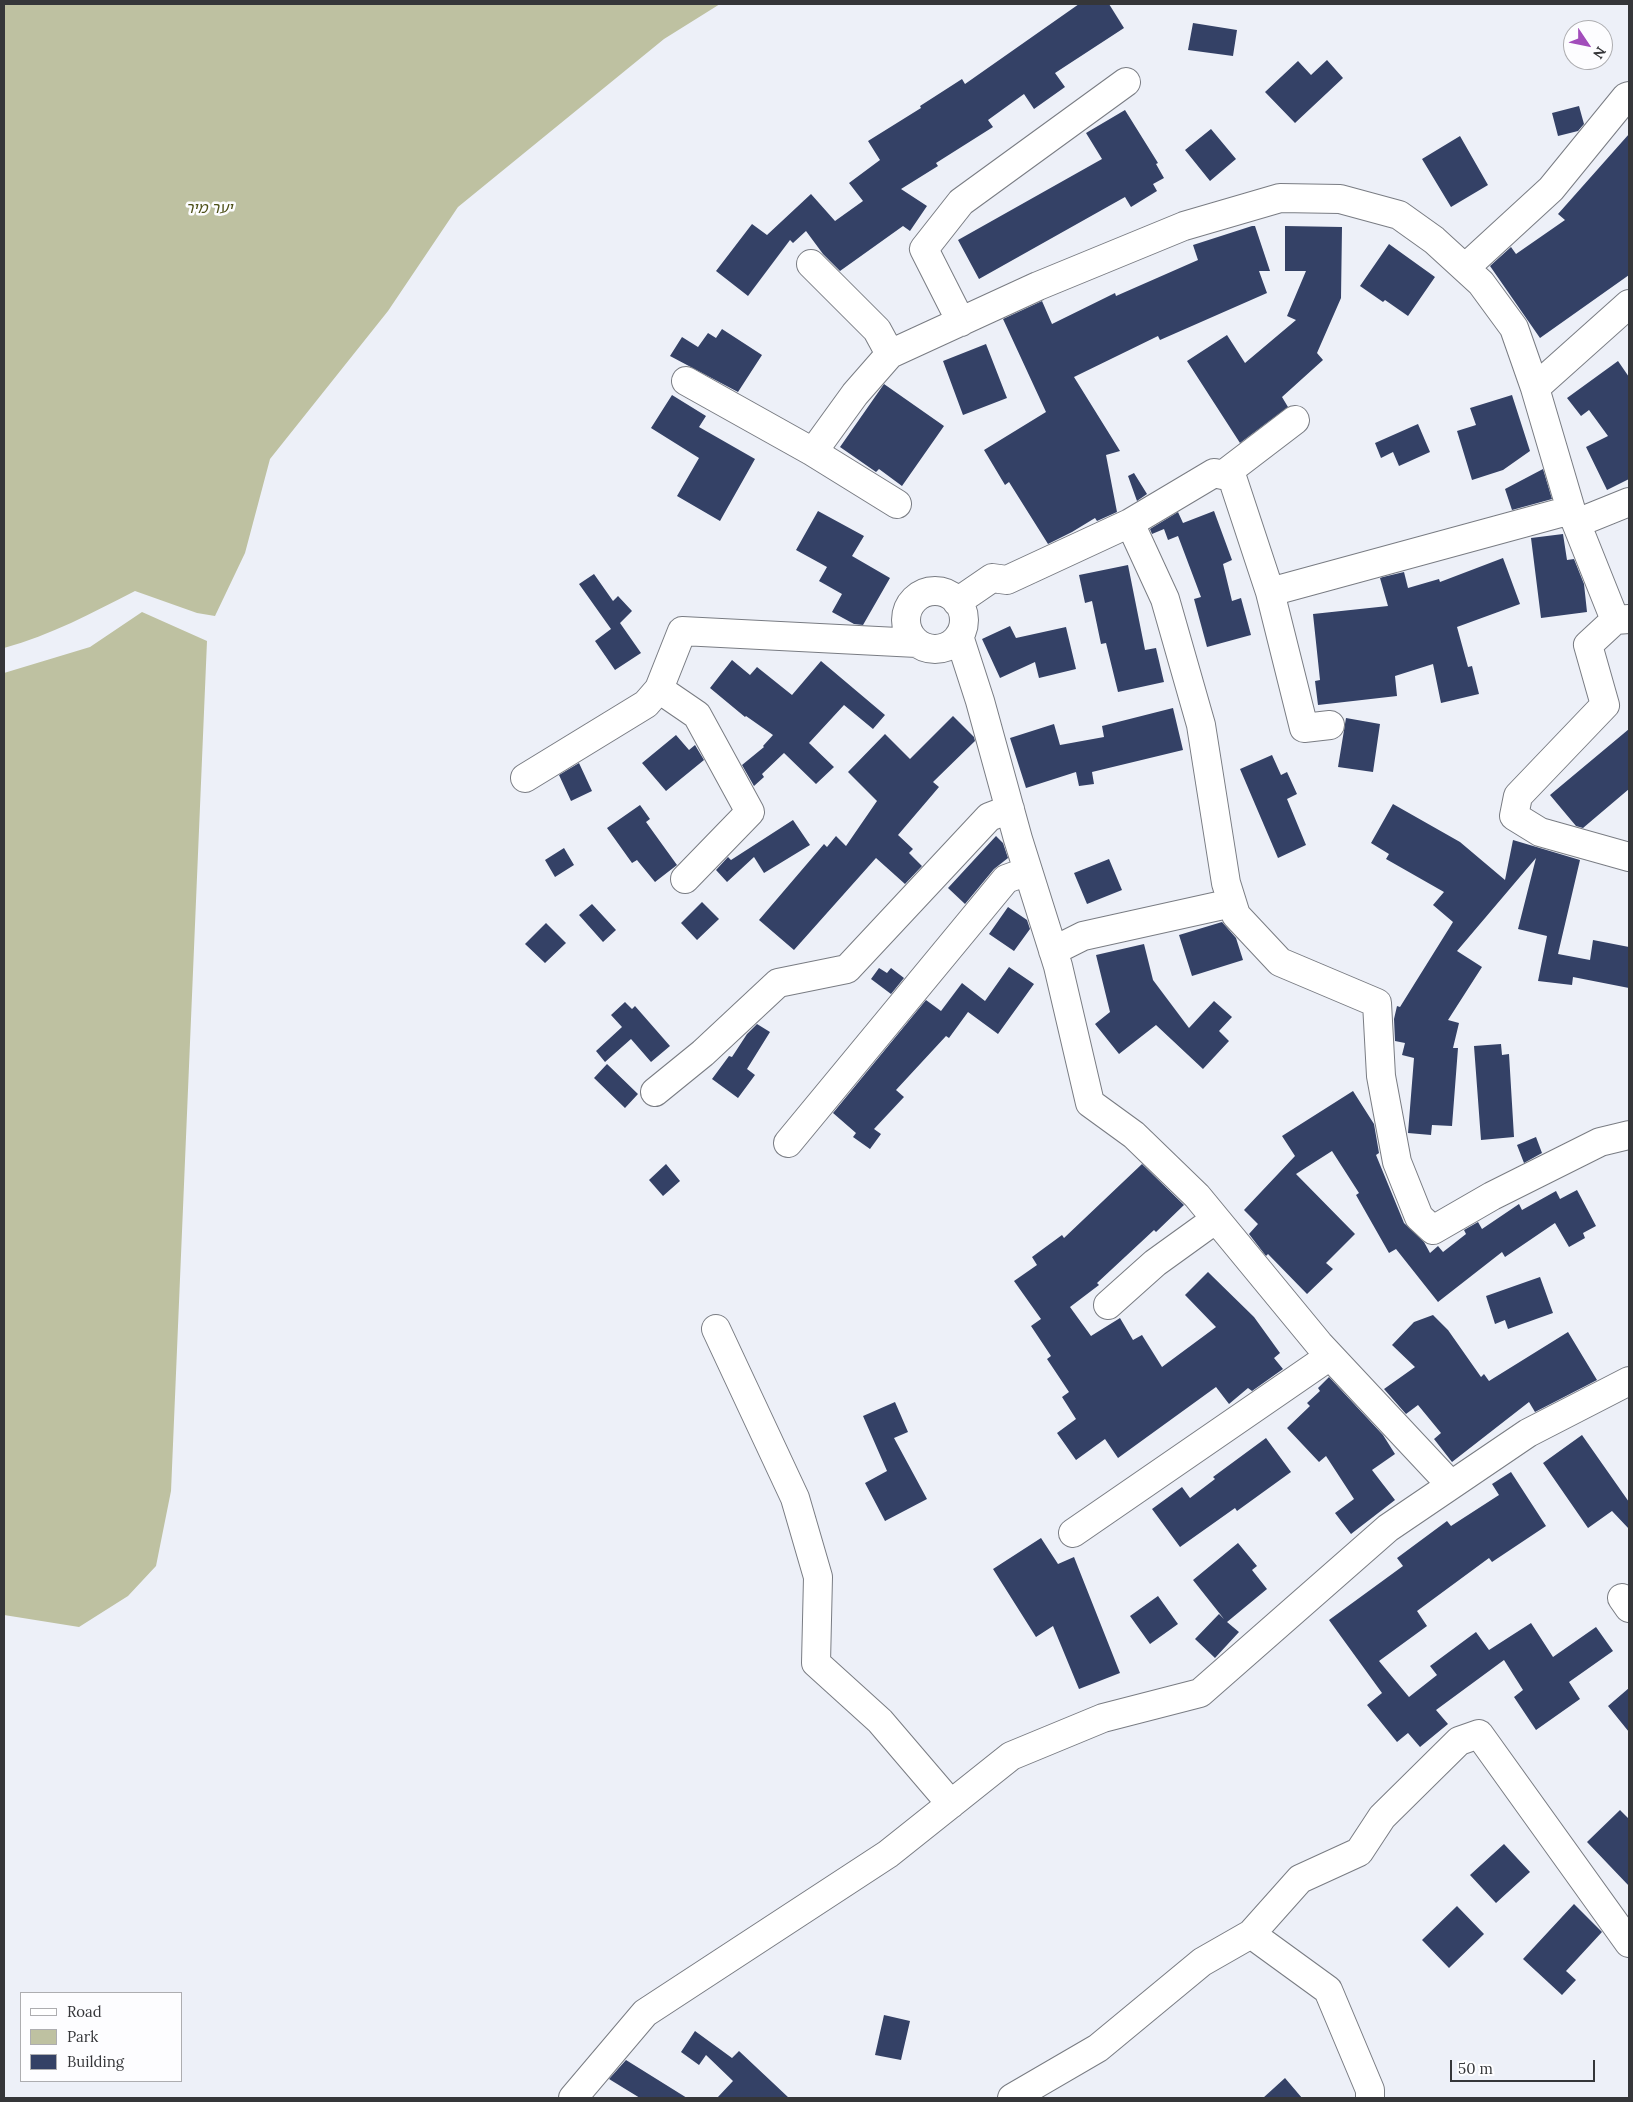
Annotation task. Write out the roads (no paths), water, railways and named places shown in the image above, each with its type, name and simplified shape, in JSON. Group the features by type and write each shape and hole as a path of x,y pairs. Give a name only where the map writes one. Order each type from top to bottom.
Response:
{"street":[{"path":"961,322 924,249 961,202 1126,82"},
{"path":"1466,268 1550,189 1626,97 1629,96"},
{"path":"813,452 854,394 890,354 1038,286 1184,226 1280,198 1340,199 1399,214 1434,240 1466,268 1481,283 1514,328 1535,388 1574,516 1622,620 1588,645 1605,705 1518,796 1514,816 1540,832 1629,857"},
{"path":"811,264 877,330 890,354"},
{"path":"1535,388 1629,304"},
{"path":"686,381 813,452 897,504"},
{"path":"1223,476 1296,420"},
{"path":"525,778 646,704 659,689 682,631 945,647 953,643 960,619 992,578 1007,580 1130,523 1214,474 1232,477 1270,592 1304,728 1330,725"},
{"path":"1270,592 1629,502"},
{"path":"1130,523 1165,599 1201,725 1226,883 1236,914 1280,962 1377,1003 1381,1076 1397,1162 1419,1217 1433,1230 1492,1196 1600,1142 1629,1135"},
{"path":"980,702 952,664 910,636 906,626 906,616 909,607 915,599 923,594 933,591 950,596 960,619 980,702 1053,951 1090,1103 1134,1135 1197,1196 1330,1356 1451,1485"},
{"path":"659,689 697,715 750,812 685,879"},
{"path":"655,1092 703,1053 778,983 847,969 989,817 1010,809"},
{"path":"788,1143 1006,879 1028,871"},
{"path":"1053,951 1083,936 1232,903"},
{"path":"1108,1305 1155,1263 1216,1219"},
{"path":"716,1329 795,1498 818,1577 816,1663 880,1721 951,1804"},
{"path":"1073,1533 1330,1356"},
{"path":"573,2098 645,2013 888,1854 1011,1756 1103,1718 1200,1693 1388,1528 1528,1433 1629,1381"},
{"path":"1012,2098 1098,2048 1202,1962 1251,1934 1300,1879 1359,1852 1382,1818 1459,1742 1479,1734 1629,1943"},
{"path":"1251,1934 1328,1990 1370,2090 1370,2098"}],"park label":[{"name":"יער מיר","path":"209,209"}]}
